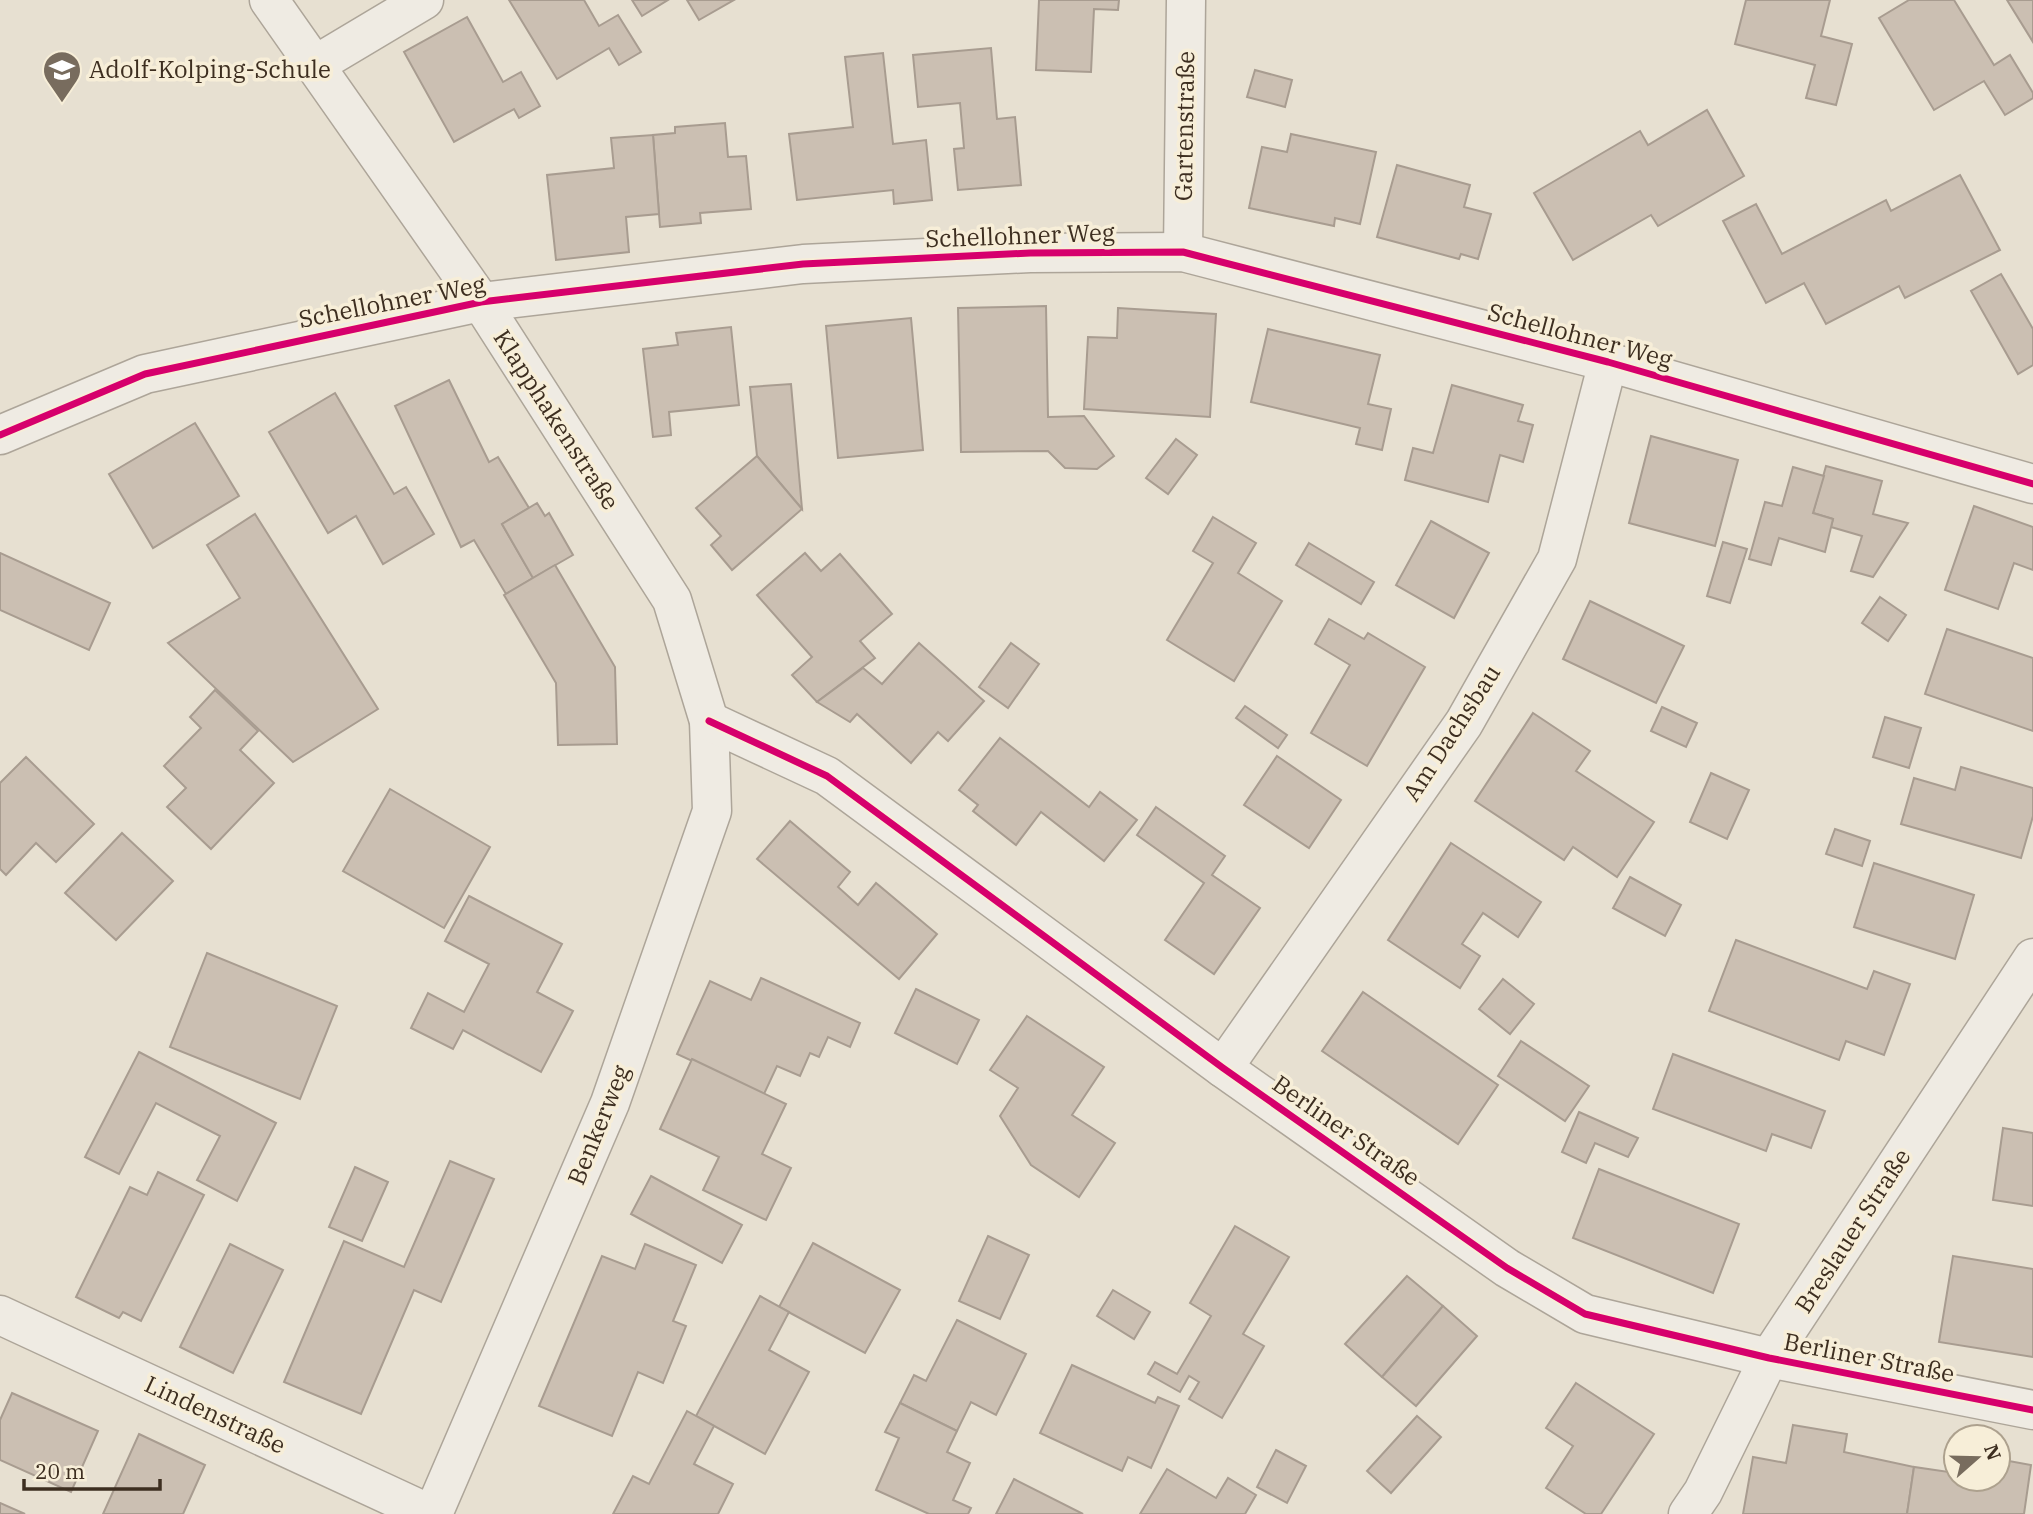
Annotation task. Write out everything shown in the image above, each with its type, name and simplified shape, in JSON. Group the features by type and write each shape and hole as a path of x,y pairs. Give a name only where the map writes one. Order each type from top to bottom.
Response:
{"street":[{"name":"Klapphakenstraße","path":"269,0 481,302 672,600 709,721"},
{"path":"315,65 424,0"},
{"name":"Gartenstraße","path":"1183,252 1186,0"},
{"name":"Schellohner Weg","path":"0,435 145,374 481,302 803,264 1030,253 1183,252 1608,362 2033,484"},
{"name":"Am Dachsbau","path":"1223,1068 1464,723 1557,559 1608,362"},
{"name":"Berliner Straße","path":"709,721 827,776 1223,1068 1507,1268 1585,1314 1769,1358 2033,1410"},
{"name":"Benkerweg","path":"431,1514 610,1103 712,811 709,721"},
{"name":"Breslauer Straße","path":"1688,1514 1703,1492 1769,1358 2033,958"},
{"name":"Lindenstraße","path":"0,1315 431,1514"}],"building":[{"path":"509,0 584,0 599,26 618,15 641,52 619,65 609,48 557,79"},
{"path":"632,0 668,0 642,16"},
{"path":"687,0 734,0 699,20"},
{"path":"1039,0 1119,0 1118,10 1094,9 1091,72 1036,70"},
{"path":"1746,0 1830,0 1821,36 1852,44 1836,105 1806,98 1815,65 1735,44"},
{"path":"1909,0 1954,0 1994,65 2010,55 2033,93 2033,98 2005,115 1984,81 1934,110 1879,18"},
{"path":"2007,0 2033,0 2033,42"},
{"path":"467,17 503,82 521,72 540,106 519,118 514,109 454,142 404,52"},
{"path":"991,48 997,119 1015,117 1021,185 958,190 954,149 964,148 960,103 918,107 913,55"},
{"path":"883,53 893,144 926,140 932,200 894,204 893,190 797,200 789,134 853,127 845,57"},
{"path":"1255,70 1292,80 1285,107 1247,97"},
{"path":"1707,110 1744,176 1658,226 1651,215 1573,260 1534,193 1640,131 1648,145"},
{"path":"725,123 728,157 746,156 751,209 700,213 701,223 660,227 653,135 675,133 675,127"},
{"path":"1291,134 1376,152 1360,224 1335,218 1334,226 1249,208 1262,147 1287,152"},
{"path":"653,135 659,214 626,217 629,252 556,260 547,175 614,168 611,138"},
{"path":"1397,165 1470,185 1464,207 1491,214 1478,259 1461,254 1459,259 1377,237"},
{"path":"1960,175 2000,250 1905,298 1899,286 1826,324 1804,283 1766,303 1723,221 1756,204 1782,254 1886,200 1891,211"},
{"path":"2001,274 2033,329 2033,365 2018,374 1971,291"},
{"path":"1046,306 1048,417 1084,416 1114,456 1097,469 1065,468 1048,451 961,452 958,308"},
{"path":"1118,308 1216,314 1210,417 1084,409 1088,337 1117,338"},
{"path":"911,318 923,450 838,458 826,326"},
{"path":"731,327 739,405 669,412 671,435 653,437 643,349 678,345 676,333"},
{"path":"1268,329 1380,355 1368,404 1391,409 1382,450 1356,444 1360,428 1251,402"},
{"path":"449,380 489,462 498,457 529,508 502,524 533,578 506,594 474,540 461,547 395,406"},
{"path":"791,384 802,509 757,456 750,387"},
{"path":"1452,385 1523,405 1518,421 1533,425 1523,462 1500,455 1488,502 1405,480 1413,448 1433,453"},
{"path":"335,393 394,494 406,487 434,534 383,564 356,516 328,533 269,432"},
{"path":"195,423 239,496 153,548 109,474"},
{"path":"1651,436 1738,460 1715,546 1629,523"},
{"path":"1176,439 1197,455 1168,494 1146,478"},
{"path":"757,456 802,509 732,570 711,545 721,536 696,508"},
{"path":"1826,466 1882,481 1873,514 1908,523 1873,577 1851,571 1862,536 1831,527 1833,519 1813,513"},
{"path":"1793,467 1824,476 1813,513 1833,519 1825,552 1779,538 1771,565 1749,559 1765,502 1782,506"},
{"path":"537,503 545,516 549,513 573,555 533,578 502,524"},
{"path":"1974,506 2033,527 2033,570 2014,563 1998,609 1945,590"},
{"path":"255,514 378,709 293,762 168,643 240,598 207,545"},
{"path":"1213,517 1256,543 1238,573 1282,601 1234,681 1167,640 1213,563 1193,551"},
{"path":"1431,521 1489,553 1454,618 1396,585"},
{"path":"1723,542 1747,549 1730,603 1707,596"},
{"path":"1309,543 1374,582 1361,604 1296,565"},
{"path":"0,553 110,603 89,650 0,610"},
{"path":"805,553 821,571 840,554 892,614 860,641 875,658 817,702 792,675 812,657 757,595"},
{"path":"555,565 615,667 617,744 558,745 556,683 504,595"},
{"path":"1880,597 1906,615 1888,641 1862,623"},
{"path":"1590,601 1684,646 1656,703 1563,659"},
{"path":"1329,619 1364,639 1368,633 1425,667 1367,766 1311,733 1350,665 1315,644"},
{"path":"1947,629 2033,658 2033,731 1925,694"},
{"path":"919,643 984,701 948,741 938,732 911,763 857,714 850,722 817,702 863,668 882,684"},
{"path":"1011,643 1039,664 1008,708 979,687"},
{"path":"215,690 258,731 240,750 274,783 211,849 167,807 186,788 164,766 201,728 190,717"},
{"path":"1245,706 1287,735 1278,748 1236,718"},
{"path":"1662,707 1697,723 1686,747 1651,731"},
{"path":"1533,713 1590,751 1576,771 1654,822 1617,877 1573,847 1564,860 1475,801"},
{"path":"1885,717 1921,728 1909,768 1873,757"},
{"path":"1000,738 1089,807 1100,792 1137,820 1104,861 1041,812 1016,845 973,811 978,805 959,790"},
{"path":"1277,756 1341,800 1309,848 1244,805"},
{"path":"26,757 94,824 56,862 36,843 6,875 0,869 0,783"},
{"path":"1961,767 2033,788 2033,816 2021,858 1901,824 1914,778 1955,790"},
{"path":"1711,773 1749,790 1727,839 1690,822"},
{"path":"390,789 490,847 444,928 343,871"},
{"path":"1156,807 1225,856 1212,875 1260,908 1214,974 1165,940 1204,883 1137,835"},
{"path":"790,821 850,872 838,887 858,905 876,883 937,934 899,979 757,859"},
{"path":"1835,829 1870,841 1862,866 1826,854"},
{"path":"122,833 173,881 116,940 65,893"},
{"path":"1451,843 1541,902 1518,937 1483,913 1462,944 1480,956 1460,988 1388,940"},
{"path":"1874,863 1974,895 1955,959 1854,927"},
{"path":"1630,877 1681,905 1665,936 1613,908"},
{"path":"469,896 562,944 537,992 573,1011 541,1072 463,1030 453,1049 411,1028 428,993 464,1012 489,964 445,941"},
{"path":"1736,940 1867,989 1874,971 1910,984 1884,1055 1846,1041 1839,1060 1709,1011"},
{"path":"207,953 337,1006 300,1099 170,1047"},
{"path":"761,978 860,1023 850,1047 828,1037 819,1057 810,1053 800,1076 777,1066 764,1094 677,1054 710,981 751,1000"},
{"path":"1503,979 1534,1004 1510,1034 1479,1009"},
{"path":"916,989 979,1020 957,1064 895,1033"},
{"path":"1363,992 1498,1085 1458,1144 1322,1051"},
{"path":"1027,1016 1104,1067 1072,1115 1115,1143 1079,1197 1031,1165 1000,1116 1018,1088 990,1070"},
{"path":"1521,1041 1589,1086 1565,1121 1498,1076"},
{"path":"139,1052 276,1123 237,1201 197,1180 220,1136 156,1103 119,1174 85,1157"},
{"path":"1673,1054 1825,1111 1811,1148 1772,1134 1766,1151 1653,1109"},
{"path":"692,1059 786,1104 762,1154 791,1168 766,1220 703,1190 719,1157 660,1129"},
{"path":"1579,1112 1638,1138 1628,1157 1595,1143 1586,1163 1562,1152"},
{"path":"2003,1128 2033,1133 2033,1206 1993,1200"},
{"path":"450,1161 494,1179 441,1302 414,1290 361,1414 284,1382 344,1241 404,1267"},
{"path":"355,1167 388,1182 362,1241 329,1227"},
{"path":"1599,1169 1739,1224 1713,1293 1573,1238"},
{"path":"158,1172 204,1195 141,1321 123,1312 119,1318 76,1297 130,1187 147,1195"},
{"path":"651,1176 742,1225 722,1263 631,1214"},
{"path":"1235,1226 1289,1257 1243,1334 1264,1346 1222,1418 1189,1399 1199,1382 1189,1376 1180,1392 1148,1374 1155,1362 1177,1374 1211,1316 1190,1303"},
{"path":"988,1236 1029,1255 1000,1319 959,1301"},
{"path":"813,1243 900,1290 865,1353 779,1307"},
{"path":"230,1244 283,1270 233,1373 180,1347"},
{"path":"645,1244 696,1265 673,1321 686,1326 663,1383 638,1372 612,1436 539,1406 602,1256 635,1269"},
{"path":"1953,1256 2033,1269 2033,1357 1939,1342"},
{"path":"1407,1276 1443,1306 1382,1377 1345,1344"},
{"path":"1113,1290 1150,1312 1134,1339 1097,1316"},
{"path":"760,1296 789,1312 769,1350 809,1372 765,1454 696,1416"},
{"path":"1443,1306 1477,1336 1416,1406 1382,1377"},
{"path":"957,1320 1026,1354 996,1415 971,1402 957,1431 900,1403 914,1375 926,1381"},
{"path":"1072,1365 1155,1403 1158,1397 1179,1406 1151,1468 1128,1457 1122,1471 1040,1433"},
{"path":"1576,1383 1654,1434 1601,1514 1586,1514 1546,1488 1573,1446 1546,1428"},
{"path":"12,1393 98,1431 71,1492 0,1460 0,1420"},
{"path":"900,1403 957,1431 947,1452 970,1463 953,1500 971,1508 968,1514 929,1514 876,1490 899,1438 885,1432"},
{"path":"687,1411 714,1426 694,1464 733,1484 718,1514 613,1514 633,1476 649,1484"},
{"path":"1417,1416 1441,1437 1391,1493 1367,1471"},
{"path":"1793,1425 1847,1434 1844,1452 1914,1467 1907,1514 1743,1514 1753,1457 1786,1463"},
{"path":"139,1434 205,1465 183,1514 103,1514"},
{"path":"1276,1450 1306,1466 1287,1503 1257,1487"},
{"path":"2012,1462 2031,1465 2024,1514 1907,1514 1914,1467 1942,1471 1942,1493 2012,1493"},
{"path":"1167,1469 1216,1498 1228,1478 1256,1495 1245,1514 1140,1514"},
{"path":"1014,1479 1083,1514 996,1514"},
{"path":"0,1503 25,1514 0,1514"}],"cycle path":[{"path":"0,435 145,374 481,302 803,264 1030,253 1183,252 1608,362 2033,484"},
{"path":"709,721 827,776 1223,1068 1507,1268 1585,1314 1769,1358 2033,1410"}],"place":[{"name":"Adolf-Kolping-Schule","path":"62,104"}]}
